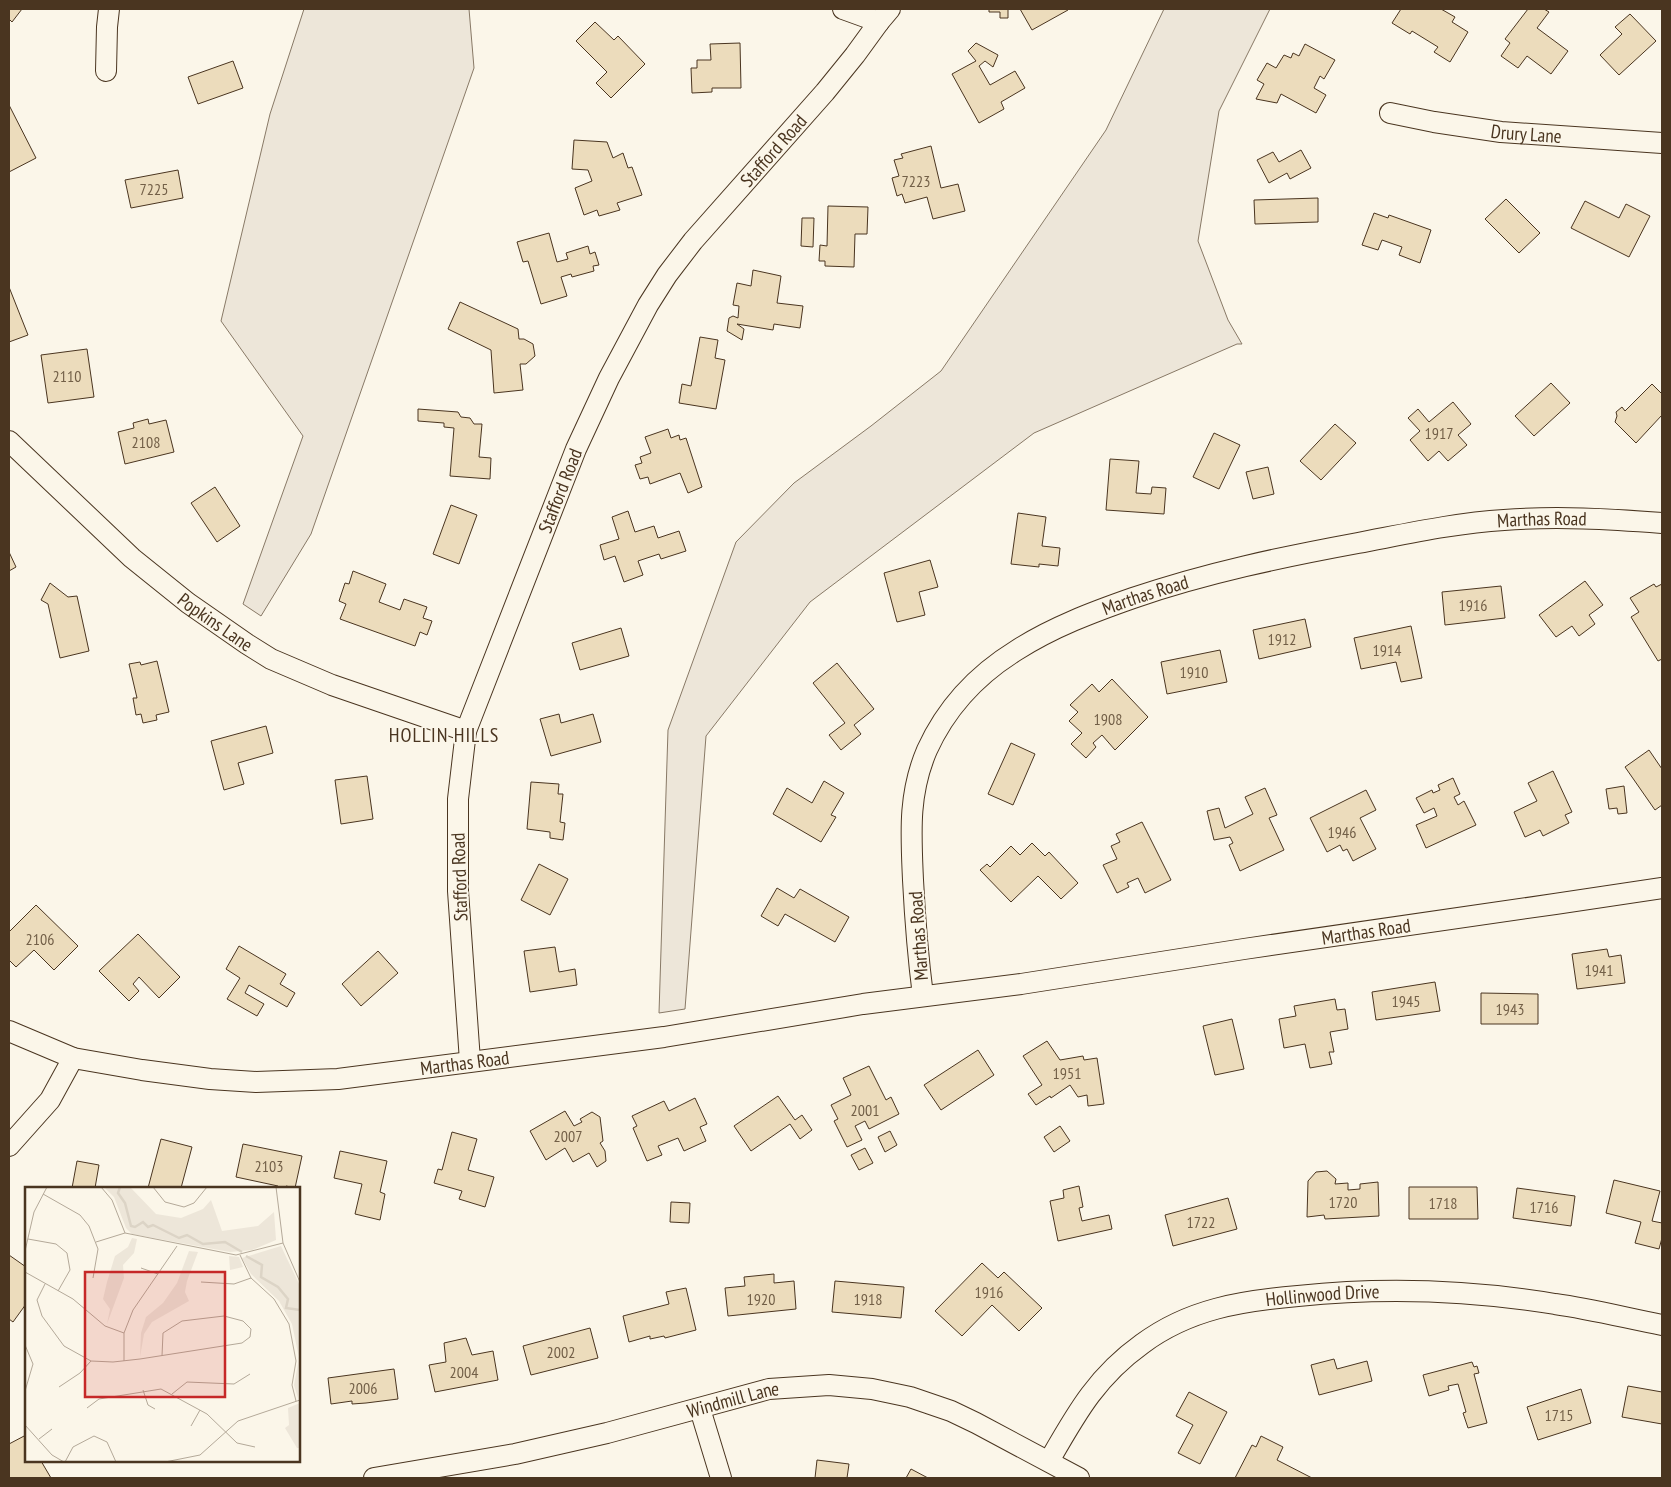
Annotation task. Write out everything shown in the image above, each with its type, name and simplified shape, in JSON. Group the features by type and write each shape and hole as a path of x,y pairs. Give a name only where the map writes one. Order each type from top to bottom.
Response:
{"street":[{"path":"106,71 109,9"},
{"path":"843,9 884,15"},
{"name":"Stafford Road","path":"470,1061 458,882 458,800 466,731 576,449 609,378 648,305 667,275 693,240 825,92 884,15"},
{"name":"Drury Lane","path":"1390,113 1434,122 1502,132 1662,143"},
{"name":"Popkins Lane","path":"9,441 132,558 188,603 247,644 271,659 332,685 466,731"},
{"name":"Marthas Road","path":"922,996 916,935 911,822 918,774 938,728 954,705 994,665 1017,650 1044,635 1097,611 1152,592 1221,571 1304,553 1455,524 1556,518 1662,523"},
{"name":"Marthas Road","path":"9,1031 73,1058 142,1070 210,1079 256,1082 338,1079 664,1037 863,1004 1021,984 1254,947 1662,888"},
{"path":"9,1146 50,1100 73,1058"},
{"name":"Hollinwood Drive","path":"1049,1461 1087,1397 1121,1360 1143,1343 1166,1329 1193,1316 1235,1304 1321,1294 1381,1291 1447,1292 1556,1304 1662,1325"},
{"name":"Windmill Lane","path":"374,1478 515,1454 607,1434 769,1389 829,1385 872,1389 910,1397 951,1411 1079,1478"},
{"path":"700,1409 720,1478"}],"shaded area":[{"path":"304,9 469,9 474,68 311,534 261,616 243,604 303,436 221,321 270,114"},
{"path":"1164,9 1270,9 1219,111 1198,241 1228,320 1242,344 1237,344 1034,433 810,602 706,736 685,1009 659,1013 668,730 736,542 794,483 941,371 1106,130"}],"building":[{"path":"9,9 22,9 12,22 9,19"},
{"path":"989,9 1008,9 1008,18 1000,18 1000,12 989,12"},
{"path":"1020,9 1067,9 1068,10 1032,30"},
{"path":"1401,9 1441,9 1455,17 1452,22 1468,32 1450,62 1434,52 1438,47 1412,31 1410,34 1392,23"},
{"path":"1528,9 1544,9 1549,12 1537,28 1568,51 1551,74 1527,56 1518,68 1501,56 1510,43 1505,39"},
{"path":"1630,14 1656,41 1619,75 1600,55 1622,34 1615,27"},
{"path":"595,22 614,40 618,36 645,64 611,98 596,83 607,72 576,41"},
{"path":"740,43 741,88 712,88 712,92 692,93 691,68 697,68 697,60 711,60 710,44"},
{"path":"976,43 998,55 993,67 985,61 979,66 990,85 1015,71 1025,88 1001,102 1004,109 979,123 952,74 976,61 968,51"},
{"path":"1305,44 1335,60 1324,79 1320,76 1314,88 1326,95 1316,113 1281,94 1277,103 1256,99 1264,84 1257,80 1267,63 1276,68 1284,55 1291,58 1293,53 1299,56"},
{"path":"233,61 243,88 198,104 188,77"},
{"path":"9,105 36,158 9,172"},
{"path":"574,140 607,142 613,158 623,153 628,168 632,167 642,195 617,203 620,210 599,216 597,210 584,215 575,188 592,181 588,170 572,169"},
{"path":"931,146 941,188 958,184 965,211 933,219 927,197 905,203 902,194 897,196 892,178 899,176 894,160 903,158 901,154"},
{"path":"1301,150 1311,168 1290,179 1287,173 1269,183 1257,160 1273,152 1279,162"},
{"path":"178,170 183,198 131,208 125,180"},
{"path":"1318,198 1318,222 1255,224 1254,200"},
{"path":"1506,199 1540,233 1519,253 1485,219"},
{"path":"1585,201 1619,218 1626,204 1650,216 1629,257 1571,228"},
{"path":"828,206 868,207 867,234 855,234 854,267 825,266 825,261 819,261 820,245 827,246"},
{"path":"1374,213 1388,218 1389,215 1431,230 1420,263 1399,255 1402,247 1382,240 1378,250 1362,245"},
{"path":"802,218 814,218 813,247 801,246"},
{"path":"549,233 557,262 568,259 566,253 588,246 590,254 595,252 599,265 593,266 594,271 572,277 571,274 561,277 567,296 541,304 528,261 523,262 517,242"},
{"path":"753,270 781,276 777,303 803,306 800,328 774,324 773,330 737,324 744,329 742,340 727,331 729,318 733,316 738,318 739,306 733,305 737,283 751,286"},
{"path":"9,287 28,335 9,342"},
{"path":"460,302 518,329 519,339 524,339 533,344 535,356 526,364 520,364 523,390 494,393 491,350 448,329"},
{"path":"700,337 718,340 715,358 725,360 716,409 679,403 682,384 691,386"},
{"path":"87,349 94,397 48,403 41,355"},
{"path":"1551,383 1570,403 1534,436 1515,416"},
{"path":"1652,384 1662,394 1662,415 1636,443 1615,422 1616,412 1622,407 1625,411"},
{"path":"1453,402 1471,424 1458,435 1467,445 1448,461 1439,451 1428,461 1410,440 1420,431 1408,418 1418,409 1429,422"},
{"path":"418,409 458,412 461,417 470,418 474,424 482,424 479,457 491,458 490,479 450,476 454,428 444,427 444,423 418,421"},
{"path":"148,419 149,424 166,420 174,452 125,464 118,432 134,428 133,423"},
{"path":"1335,424 1356,443 1321,480 1300,461"},
{"path":"668,429 671,438 679,435 680,440 686,438 702,487 688,493 680,473 650,484 648,477 640,479 635,465 642,463 640,457 651,453 645,437"},
{"path":"1214,433 1240,445 1219,489 1193,477"},
{"path":"1110,459 1139,461 1136,493 1151,494 1152,487 1166,488 1164,514 1106,510"},
{"path":"1268,467 1274,494 1253,499 1246,472"},
{"path":"215,487 240,526 217,542 191,503"},
{"path":"451,505 477,515 459,564 433,554"},
{"path":"628,511 635,532 654,526 658,538 679,531 686,551 661,559 659,554 638,561 643,575 624,582 615,556 604,560 600,545 619,539 612,517"},
{"path":"1018,513 1046,517 1042,546 1060,548 1058,566 1039,564 1039,567 1011,564"},
{"path":"9,552 16,567 9,571"},
{"path":"930,560 938,587 919,592 925,615 897,622 884,573"},
{"path":"353,571 386,584 379,602 400,610 404,599 427,607 423,618 432,621 427,635 420,632 415,646 340,619 346,604 339,601 345,583 349,584"},
{"path":"1585,581 1603,605 1589,615 1595,624 1579,636 1572,626 1556,637 1539,615"},
{"path":"50,583 68,597 77,596 89,651 60,658 48,604 41,600"},
{"path":"1654,584 1656,587 1662,584 1662,659 1658,661 1631,617 1639,612 1630,598"},
{"path":"1501,586 1505,618 1445,625 1442,592"},
{"path":"1305,619 1311,647 1259,659 1253,630"},
{"path":"1411,626 1422,678 1401,682 1396,662 1361,669 1354,638"},
{"path":"621,628 629,656 580,670 572,643"},
{"path":"1220,650 1227,682 1167,694 1161,662"},
{"path":"157,661 169,712 156,715 157,720 143,723 141,714 136,715 133,698 137,698 129,664 140,662 141,665"},
{"path":"837,663 874,709 854,725 861,734 841,750 829,735 845,723 813,683"},
{"path":"1112,679 1148,717 1115,750 1102,735 1093,743 1096,747 1086,758 1071,744 1082,733 1069,721 1078,712 1070,705 1092,684 1099,692"},
{"path":"559,714 561,723 593,714 601,742 551,756 540,719"},
{"path":"266,726 273,753 238,763 244,784 224,790 211,741"},
{"path":"1011,743 1035,754 1013,805 988,794"},
{"path":"1649,750 1662,769 1662,805 1655,810 1625,767"},
{"path":"1553,771 1572,812 1565,815 1569,823 1543,836 1540,830 1525,837 1514,812 1537,801 1528,783"},
{"path":"367,776 373,819 341,824 335,780"},
{"path":"1453,778 1460,794 1454,797 1458,805 1464,801 1476,825 1426,848 1416,825 1437,816 1434,808 1424,813 1416,798 1432,790 1433,793 1440,790 1438,785"},
{"path":"824,781 844,793 831,815 836,817 821,842 773,814 787,788 812,803"},
{"path":"531,782 559,784 558,794 563,794 560,822 565,823 563,840 550,838 550,832 527,829"},
{"path":"1624,786 1627,813 1618,814 1617,808 1609,809 1606,789"},
{"path":"1265,788 1277,815 1269,818 1284,850 1240,871 1229,845 1233,843 1230,837 1214,840 1207,811 1219,808 1225,828 1253,814 1245,797"},
{"path":"1366,790 1376,810 1360,818 1376,849 1353,861 1347,849 1343,851 1340,845 1327,852 1310,818"},
{"path":"1142,822 1171,880 1145,893 1138,878 1127,883 1129,887 1117,893 1103,865 1117,859 1111,846 1120,842 1116,834"},
{"path":"1032,843 1045,856 1049,852 1078,883 1061,899 1038,876 1011,902 980,870 987,864 990,867 1011,846 1020,855"},
{"path":"539,864 568,879 550,915 521,900"},
{"path":"777,888 794,898 800,889 849,917 835,942 785,914 778,926 761,916"},
{"path":"36,905 78,946 54,970 34,950 16,967 9,960 9,932"},
{"path":"138,934 180,977 159,998 139,977 133,984 139,991 129,1001 99,971"},
{"path":"239,946 286,974 280,984 295,993 287,1007 249,985 245,993 264,1004 257,1016 227,999 240,978 226,969"},
{"path":"555,947 559,972 575,969 577,985 530,992 524,951"},
{"path":"1607,949 1609,957 1621,955 1625,983 1577,989 1572,954"},
{"path":"378,951 398,973 361,1006 342,984"},
{"path":"1435,982 1440,1011 1376,1020 1372,992"},
{"path":"1481,993 1538,994 1538,1024 1481,1024"},
{"path":"1335,999 1337,1010 1345,1009 1348,1029 1330,1032 1334,1052 1329,1052 1332,1064 1310,1068 1305,1044 1284,1048 1279,1019 1296,1016 1294,1006"},
{"path":"1232,1019 1244,1069 1215,1075 1203,1026"},
{"path":"1047,1041 1060,1060 1083,1056 1084,1060 1097,1058 1104,1104 1088,1106 1087,1095 1078,1097 1070,1085 1051,1098 1050,1096 1036,1105 1028,1094 1042,1085 1023,1056"},
{"path":"978,1050 994,1075 941,1110 924,1085"},
{"path":"869,1066 886,1100 891,1097 899,1114 869,1129 865,1121 855,1126 862,1140 847,1147 834,1121 838,1119 831,1105 851,1095 843,1078"},
{"path":"778,1096 795,1120 802,1115 812,1130 800,1139 790,1124 751,1151 734,1126"},
{"path":"695,1098 707,1124 700,1127 706,1141 684,1151 678,1138 658,1146 662,1155 647,1161 633,1128 637,1126 632,1116 664,1101 669,1111"},
{"path":"565,1111 574,1126 582,1122 580,1119 592,1112 600,1117 603,1141 600,1143 605,1151 606,1161 597,1167 589,1153 573,1162 565,1148 546,1160 530,1131"},
{"path":"1060,1126 1070,1141 1054,1152 1044,1137"},
{"path":"890,1131 897,1145 885,1152 878,1137"},
{"path":"452,1132 477,1139 468,1170 494,1177 485,1207 459,1199 462,1191 434,1183 438,1169 442,1170"},
{"path":"161,1139 192,1147 181,1187 148,1187"},
{"path":"243,1144 302,1156 295,1187 278,1187 236,1177"},
{"path":"865,1148 873,1163 859,1170 851,1155"},
{"path":"340,1151 387,1161 380,1192 385,1194 380,1220 355,1214 362,1184 334,1178"},
{"path":"77,1161 99,1165 95,1187 72,1187"},
{"path":"1327,1171 1336,1179 1335,1184 1348,1183 1348,1190 1360,1189 1360,1184 1378,1182 1379,1216 1325,1219 1324,1215 1307,1217 1308,1181 1316,1172"},
{"path":"1614,1180 1660,1191 1652,1221 1662,1223 1662,1238 1659,1249 1635,1243 1641,1222 1606,1213"},
{"path":"1079,1186 1083,1207 1079,1208 1082,1221 1109,1215 1112,1229 1058,1241 1050,1201 1064,1198 1063,1190"},
{"path":"1409,1187 1477,1187 1478,1219 1409,1219"},
{"path":"1517,1188 1575,1196 1571,1226 1513,1218"},
{"path":"1228,1198 1237,1229 1173,1246 1165,1215"},
{"path":"671,1202 690,1203 689,1223 670,1222"},
{"path":"9,1255 25,1266 25,1305 13,1322 9,1319"},
{"path":"982,1263 998,1278 1004,1272 1042,1308 1019,1331 992,1305 962,1336 935,1311"},
{"path":"774,1274 774,1283 794,1281 796,1309 728,1316 725,1288 745,1286 744,1277"},
{"path":"835,1281 904,1287 901,1318 832,1312"},
{"path":"686,1288 696,1330 665,1338 664,1336 650,1339 650,1336 629,1342 623,1316 669,1304 666,1292"},
{"path":"590,1328 598,1358 531,1375 523,1346"},
{"path":"466,1338 472,1355 493,1351 498,1380 435,1392 429,1365 446,1362 444,1343"},
{"path":"1334,1359 1337,1369 1367,1361 1372,1381 1319,1395 1311,1365"},
{"path":"1472,1362 1474,1367 1477,1366 1479,1373 1474,1374 1487,1423 1468,1428 1463,1413 1466,1412 1458,1384 1448,1386 1449,1390 1429,1396 1423,1375"},
{"path":"394,1369 398,1399 366,1403 352,1404 352,1401 331,1404 328,1378"},
{"path":"1628,1386 1662,1392 1662,1424 1622,1417"},
{"path":"1581,1389 1591,1423 1538,1440 1527,1407"},
{"path":"1189,1392 1227,1412 1200,1464 1178,1453 1193,1425 1176,1416"},
{"path":"25,1436 25,1462 42,1462 51,1478 9,1478 9,1444"},
{"path":"1261,1436 1283,1447 1277,1460 1312,1478 1235,1478 1252,1445 1256,1447"},
{"path":"817,1460 849,1464 847,1478 815,1478"},
{"path":"911,1469 928,1478 906,1478"}],"district":[{"name":"HOLLIN HILLS","path":"444,735"}]}
